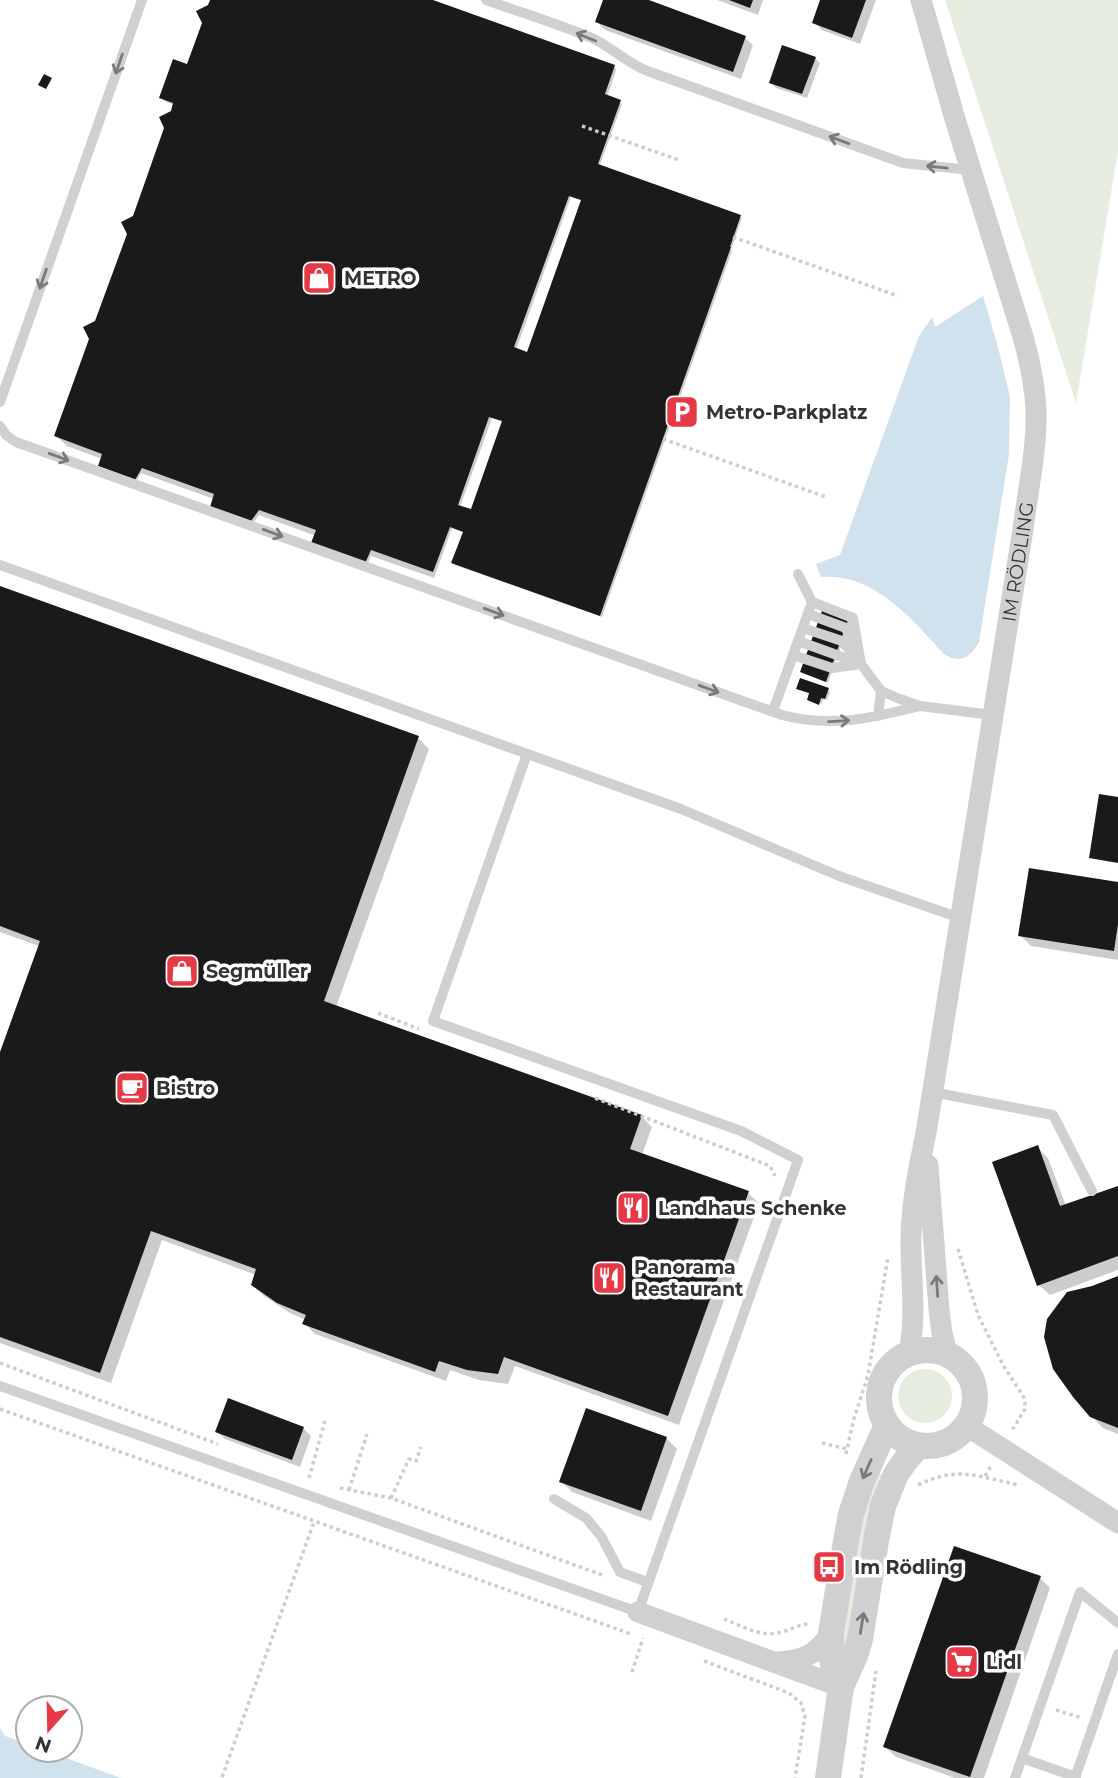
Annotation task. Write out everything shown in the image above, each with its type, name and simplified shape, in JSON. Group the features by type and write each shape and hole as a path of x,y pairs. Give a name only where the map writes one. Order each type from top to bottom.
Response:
{"street":[{"name":"IM RÖDLING","path":"909,1353 913,1314 912,1222 916,1185 1030,479 1036,410 1024,340 921,0"},
{"name":"IM RÖDLING","path":"926,1133 940,1322 947,1354"},
{"path":"934,1350 947,1354 966,1368 972,1379 976,1403 973,1415 967,1426 946,1443 918,1446 901,1438 887,1425 878,1398 881,1384 887,1371 897,1360 909,1353 934,1350"},
{"path":"772,1662 800,1659 819,1649 844,1553 853,1505 887,1425"},
{"path":"967,1426 1118,1523"},
{"path":"828,1778 841,1687 860,1639 883,1506 896,1474 918,1446"},
{"path":"638,1612 841,1687"},
{"path":"825,1629 834,1670 841,1687"}],"lane":[{"path":"0,402 142,0"},
{"path":"486,0 592,38 645,70 903,163 971,170"},
{"path":"0,426 6,435 16,442 773,712 818,722 845,722 920,706"},
{"path":"0,565 681,809 839,876 960,918"},
{"path":"798,574 812,602 853,618 861,664"},
{"path":"773,712 812,602"},
{"path":"808,614 846,628 861,664"},
{"path":"803,628 842,641 881,691 920,706 993,715"},
{"path":"798,641 861,664"},
{"path":"793,655 832,668 861,664"},
{"path":"878,716 881,691"},
{"path":"0,1386 638,1612 798,1160 741,1131 433,1021 527,754"},
{"path":"932,1092 1053,1115 1092,1191"},
{"path":"554,1499 586,1518 601,1536 620,1572 647,1582"},
{"path":"1014,1778 1080,1592 1118,1623"},
{"path":"1022,1758 1076,1777 1118,1654"}],"path":[{"path":"582,126 679,160"},
{"path":"733,237 898,296"},
{"path":"663,439 826,497"},
{"path":"378,1013 429,1033"},
{"path":"593,1097 770,1166 776,1183"},
{"path":"957,1247 978,1315 1003,1365 1025,1399 1025,1409"},
{"path":"822,1443 847,1449 868,1375 890,1248"},
{"path":"0,1363 219,1444"},
{"path":"0,1409 631,1634"},
{"path":"325,1421 309,1478 327,1485 391,1498 617,1580 620,1572"},
{"path":"349,1490 367,1434"},
{"path":"391,1498 409,1459 416,1461 421,1447"},
{"path":"917,1485 957,1473 985,1476 1028,1489"},
{"path":"222,1777 327,1485"},
{"path":"717,1616 765,1634 785,1632 806,1623 825,1629"},
{"path":"632,1672 643,1638"},
{"path":"696,1657 789,1693 801,1703 805,1716 795,1778"},
{"path":"861,1778 876,1670"},
{"path":"1041,1704 1094,1723"}],"shaded area":[{"path":"945,0 1118,0 1118,151 1076,403"},
{"path":"925,1369 944,1377 952,1396 944,1415 925,1423 906,1415 898,1396 906,1377"},
{"path":"876,1471 884,1475 846,1670 838,1668 858,1535"}],"water":[{"path":"983,296 1010,397 1009,454 979,642 969,655 955,659 944,654 919,626 890,600 858,582 840,577 821,577 816,564 840,555 919,336 932,317 935,327"},
{"path":"0,1728 5,1736 14,1739 14,1764 82,1764 121,1778 0,1778"}],"building":[{"name":"METRO","path":"210,0 433,0 615,65 605,94 621,100 598,164 741,215 600,616 451,563 463,532 450,527 433,572 371,550 362,570 311,543 316,530 259,510 251,521 210,507 214,494 142,468 135,480 98,466 102,454 54,436 89,339 83,327 95,321 127,234 121,222 133,216 164,128 159,117 171,111 173,103 159,98 173,59 187,64 202,23 196,11 208,5","holes":["569,196 581,200 527,352 514,347","489,417 502,421 471,509 458,505"]},
{"path":"603,0 649,0 746,36 733,72 595,22"},
{"path":"729,0 753,0 750,8"},
{"path":"820,0 866,0 852,38 812,23"},
{"path":"782,45 816,57 802,94 769,83"},
{"path":"44,74 52,78 46,89 38,85"},
{"name":"Segmüller","path":"0,586 419,736 324,1001 642,1115 630,1149 749,1191 668,1416 504,1357 498,1374 467,1370 439,1361 435,1372 302,1324 306,1315 277,1303 251,1285 256,1269 151,1231 100,1373 0,1337 0,1052 40,941 0,926"},
{"path":"823,608 849,617 826,682 800,672"},
{"path":"800,678 829,688 825,699 821,698 819,705 807,700 809,693 796,689"},
{"path":"1099,794 1118,797 1118,863 1089,858"},
{"path":"1029,868 1118,882 1118,924 1114,951 1018,936"},
{"path":"1038,1145 1060,1206 1118,1186 1118,1256 1037,1286 992,1162"},
{"path":"1118,1276 1118,1428 1090,1417 1073,1397 1053,1369 1044,1337 1047,1319 1067,1292"},
{"path":"228,1398 304,1427 292,1460 215,1432"},
{"path":"586,1408 667,1437 641,1511 559,1482"},
{"name":"Lidl","path":"954,1546 1041,1576 970,1777 883,1747"}],"place":[{"name":"METRO","path":"319,278"},
{"name":"Metro-Parkplatz","path":"682,412"},
{"name":"Segmüller","path":"182,971"},
{"name":"Bistro","path":"132,1088"},
{"name":"Landhaus Schenke","path":"633,1208"},
{"name":"Panorama Restaurant","path":"609,1278"},
{"name":"Im Rödling","path":"829,1567"},
{"name":"Lidl","path":"962,1662"}]}
